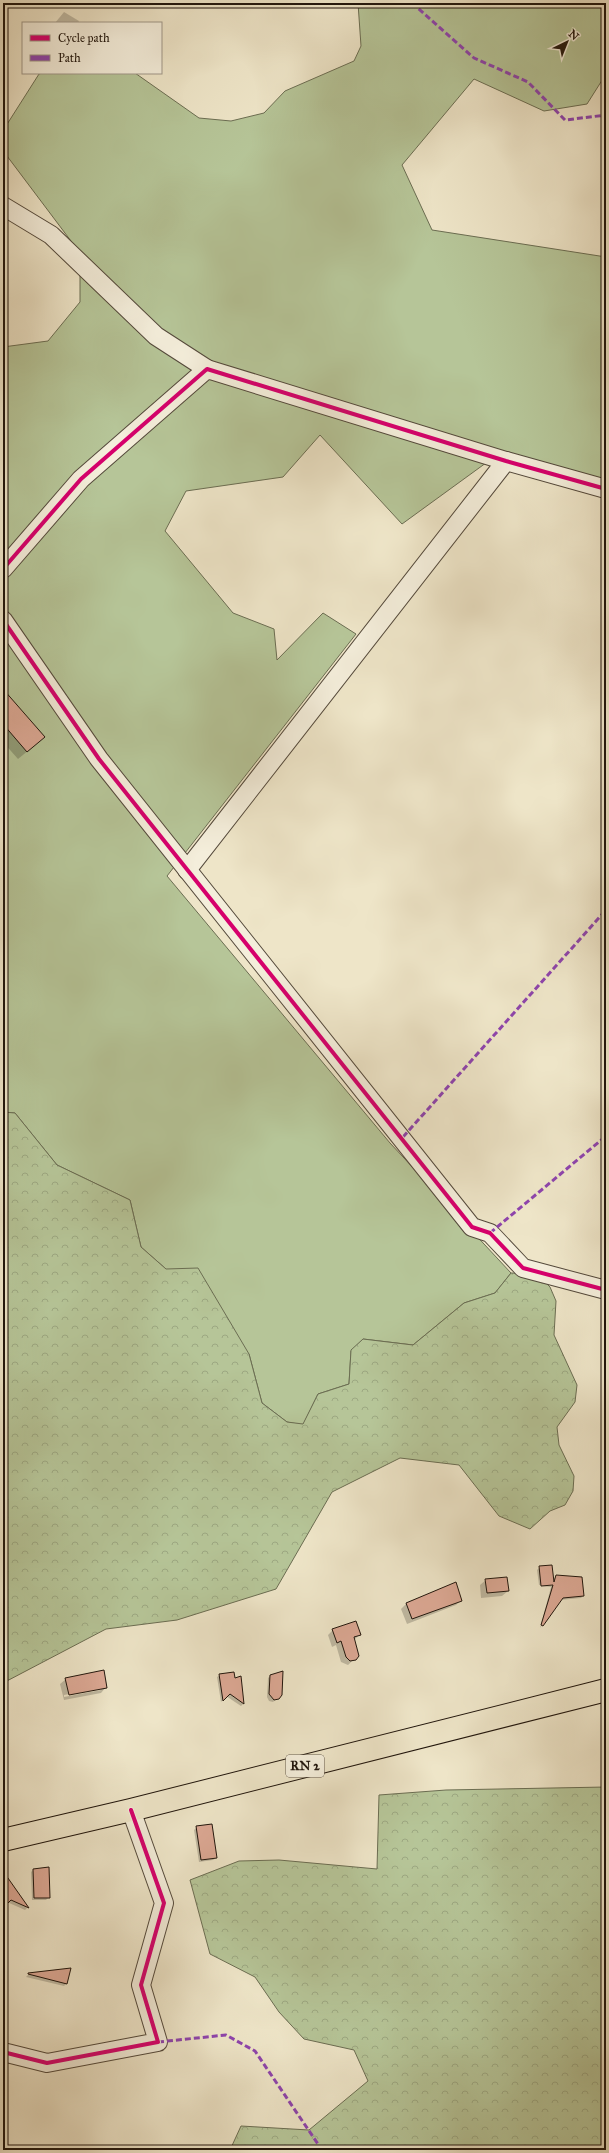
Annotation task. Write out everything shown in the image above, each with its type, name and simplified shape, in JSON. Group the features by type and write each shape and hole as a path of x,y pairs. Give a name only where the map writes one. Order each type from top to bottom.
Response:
{"main road":[{"name":"RN 2","path":"3,1840 131,1810 606,1690"}],"street":[{"path":"3,206 51,235 156,336 207,369 606,489"},
{"path":"3,568 81,479 207,369"},
{"path":"187,870 506,460"},
{"path":"3,620 99,759 403,1138 472,1227 490,1233 524,1268 606,1290"},
{"path":"3,2052 47,2063 158,2042 140,1985 164,1904 131,1810"}],"green space":[{"path":"358,3 606,3 606,74 587,104 544,111 474,79 402,165 432,230 606,257 606,483 501,452 402,524 320,435 283,477 186,491 165,531 233,613 274,629 277,660 323,613 356,634 167,876 390,1143 511,1273 495,1293 464,1303 413,1345 363,1339 351,1351 349,1384 318,1394 303,1425 287,1422 262,1403 249,1354 166,1269 141,1247 130,1200 57,1165 15,1113 3,1112 3,347 48,341 80,302 80,253 4,152 4,129 39,74 136,74 199,118 231,121 264,113 285,91 354,61 361,46"},
{"path":"3,1112 15,1113 57,1165 130,1200 141,1247 166,1269 198,1268 249,1354 262,1403 287,1422 303,1424 318,1394 349,1384 351,1350 363,1339 413,1345 464,1303 495,1293 511,1273 537,1274 550,1287 556,1301 554,1335 577,1385 575,1402 557,1427 559,1445 574,1476 573,1491 565,1505 550,1511 530,1529 499,1516 459,1465 400,1458 332,1492 276,1589 177,1620 106,1629 3,1683"},
{"path":"606,1787 606,2150 582,2150 555,2147 552,2150 230,2150 241,2126 309,2130 368,2081 354,2050 304,2039 279,2012 255,1977 210,1954 190,1880 239,1861 279,1860 377,1869 379,1795 446,1790"}],"building":[{"path":"3,689 45,737 27,752 3,724"},
{"path":"552,1565 554,1582 556,1575 582,1577 584,1596 563,1598 543,1626 541,1625 553,1585 541,1586 539,1566"},
{"path":"507,1577 509,1591 487,1593 485,1579"},
{"path":"456,1582 462,1601 412,1619 406,1603"},
{"path":"356,1621 361,1635 354,1637 359,1656 356,1660 350,1661 346,1657 341,1641 337,1643 332,1629"},
{"path":"104,1670 107,1688 69,1695 65,1678"},
{"path":"283,1671 282,1695 279,1699 274,1700 269,1694 270,1675"},
{"path":"234,1672 235,1678 241,1676 244,1704 230,1694 223,1701 219,1674"},
{"path":"212,1824 217,1858 201,1860 196,1826"},
{"path":"49,1867 50,1898 34,1898 33,1869"},
{"path":"3,1871 29,1908 11,1900 3,1908"},
{"path":"71,1968 67,1984 28,1974 28,1973"}],"marked path":[{"path":"412,3 474,58 528,82 565,120 606,115"},
{"path":"403,1137 606,910"},
{"path":"490,1233 606,1136"},
{"path":"158,2042 226,2035 255,2051 322,2150"}],"cycle path":[{"path":"3,569 81,479 207,369 506,461 606,489"},
{"path":"3,620 99,759 472,1227 490,1233 523,1268 606,1290"},
{"path":"3,2052 47,2063 158,2042 141,1985 164,1903 131,1810"}]}
